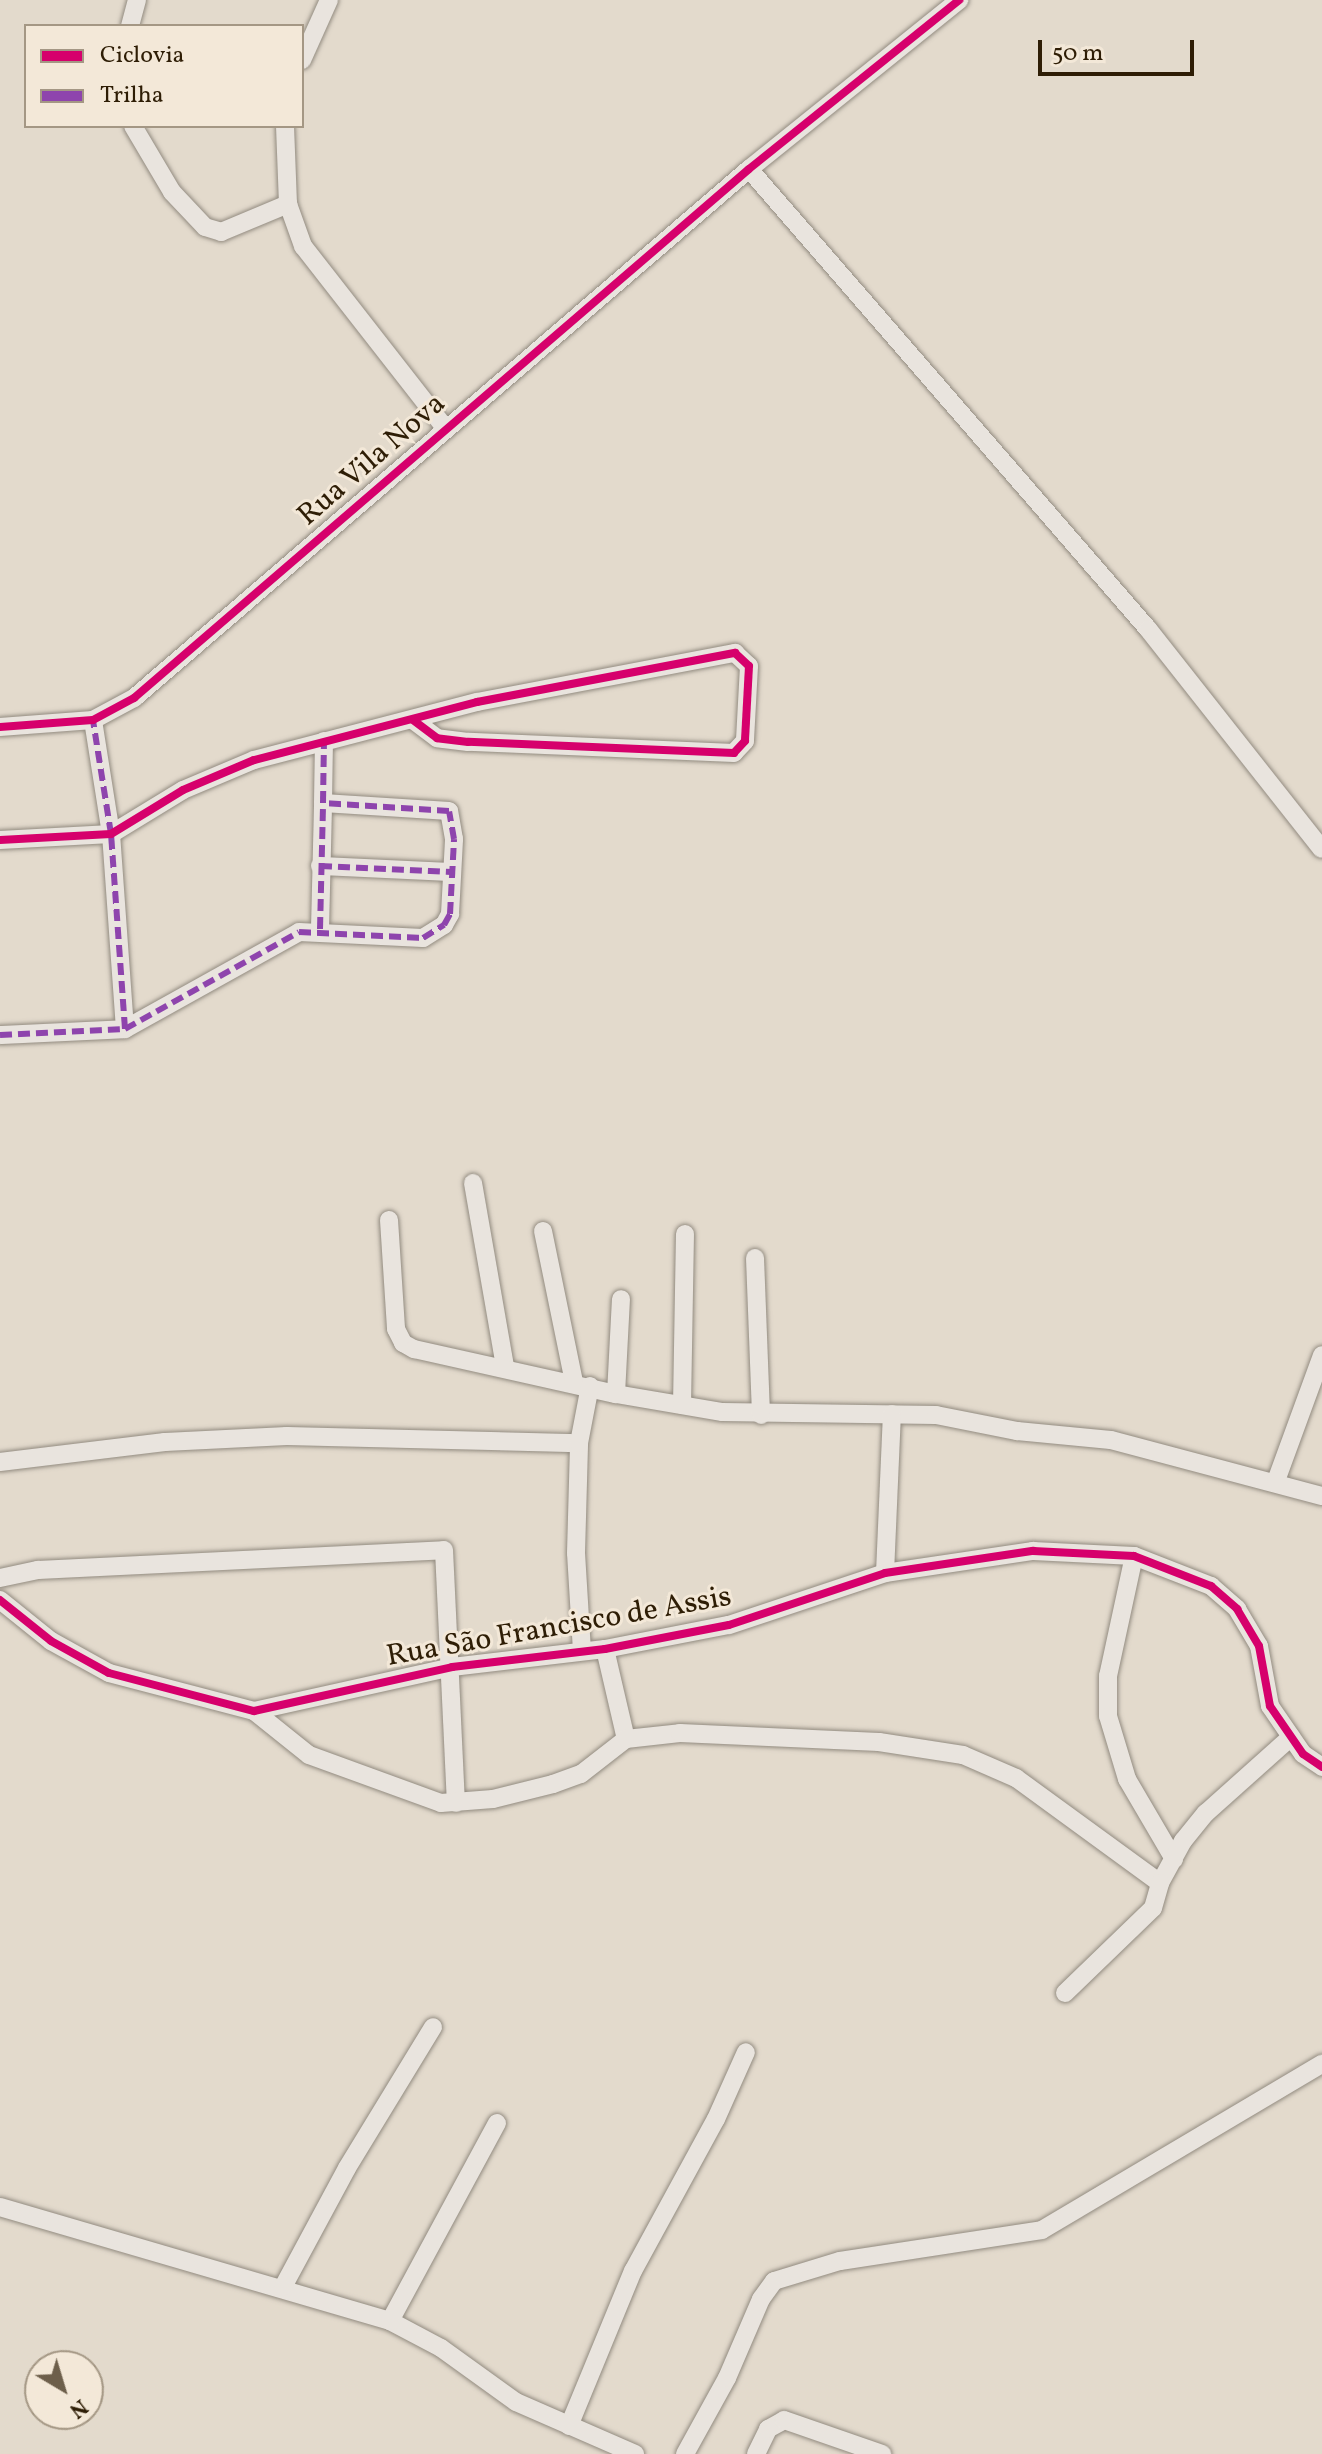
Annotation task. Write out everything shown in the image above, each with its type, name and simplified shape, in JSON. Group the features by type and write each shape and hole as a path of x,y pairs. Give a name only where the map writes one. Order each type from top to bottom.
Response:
{"street":[{"path":"131,24 137,0"},
{"path":"304,56 329,0"},
{"name":"Rua Vila Nova","path":"0,727 93,720 134,698 749,169 959,0"},
{"path":"134,128 172,192 205,227 232,229 288,204"},
{"path":"285,128 288,204 303,246 445,428"},
{"path":"749,169 1148,629 1322,849"},
{"path":"0,840 111,834 183,790 254,760 540,687 735,653 749,666 745,741 734,753 468,742 437,738 413,720"},
{"path":"93,720 111,834 125,1029"},
{"path":"320,929 324,741"},
{"path":"0,1035 125,1029 277,940 320,929 423,938 437,934 450,914 453,819 444,807 323,803"},
{"path":"320,866 452,872"},
{"path":"473,1183 505,1367"},
{"path":"389,1220 399,1338 414,1349 616,1394 682,1405 761,1415 936,1415 1017,1431 1111,1440 1183,1463 1276,1481 1322,1496"},
{"path":"543,1231 582,1384 576,1553 582,1651"},
{"path":"682,1405 685,1234"},
{"path":"755,1258 761,1415"},
{"path":"616,1394 621,1299"},
{"path":"1276,1481 1322,1355"},
{"path":"885,1573 892,1414"},
{"path":"0,1462 165,1442 287,1436 579,1443"},
{"path":"0,1578 38,1570 444,1550 452,1667 456,1803"},
{"name":"Rua São Francisco de Assis","path":"0,1600 51,1641 109,1673 254,1711 452,1667 605,1649 729,1625 885,1573 1033,1551 1134,1556 1211,1586 1237,1609 1259,1646 1270,1706 1291,1737 1322,1767"},
{"path":"1134,1556 1108,1676 1108,1716 1127,1779 1174,1859"},
{"path":"605,1649 626,1739"},
{"path":"254,1711 309,1755 402,1792 456,1803 581,1774 626,1739 680,1733 879,1742 963,1755 1016,1778 1160,1883"},
{"path":"1065,1993 1153,1908 1160,1883 1206,1813 1291,1737"},
{"path":"283,2287 347,2168 433,2027"},
{"path":"569,2426 633,2271 716,2119 746,2052"},
{"path":"685,2454 727,2378 761,2299 774,2281 840,2261 1042,2230 1322,2064"},
{"path":"390,2321 497,2123"},
{"path":"0,2207 177,2263 283,2287 390,2321 441,2348 502,2393 635,2454"},
{"path":"756,2454 768,2429 779,2421 828,2434 882,2454"},
{"path":"827,2454 828,2434"}],"marked path":[{"path":"0,1035 125,1029 111,834 93,720"},
{"path":"125,1029 299,932 423,938 444,925 450,914 454,839 449,811 323,803 324,741"},
{"path":"320,929 323,803"},
{"path":"320,866 452,872"}],"cycle path":[{"path":"0,727 93,720 134,698 749,169 959,0"},
{"path":"0,840 111,834 183,790 254,760 477,702 735,653 749,666 745,741 734,753 468,742 437,738 413,720"},
{"path":"0,1600 51,1641 109,1673 254,1711 452,1667 605,1649 729,1625 885,1573 1033,1551 1134,1556 1211,1586 1237,1609 1259,1646 1270,1706 1303,1754 1322,1767"}]}
